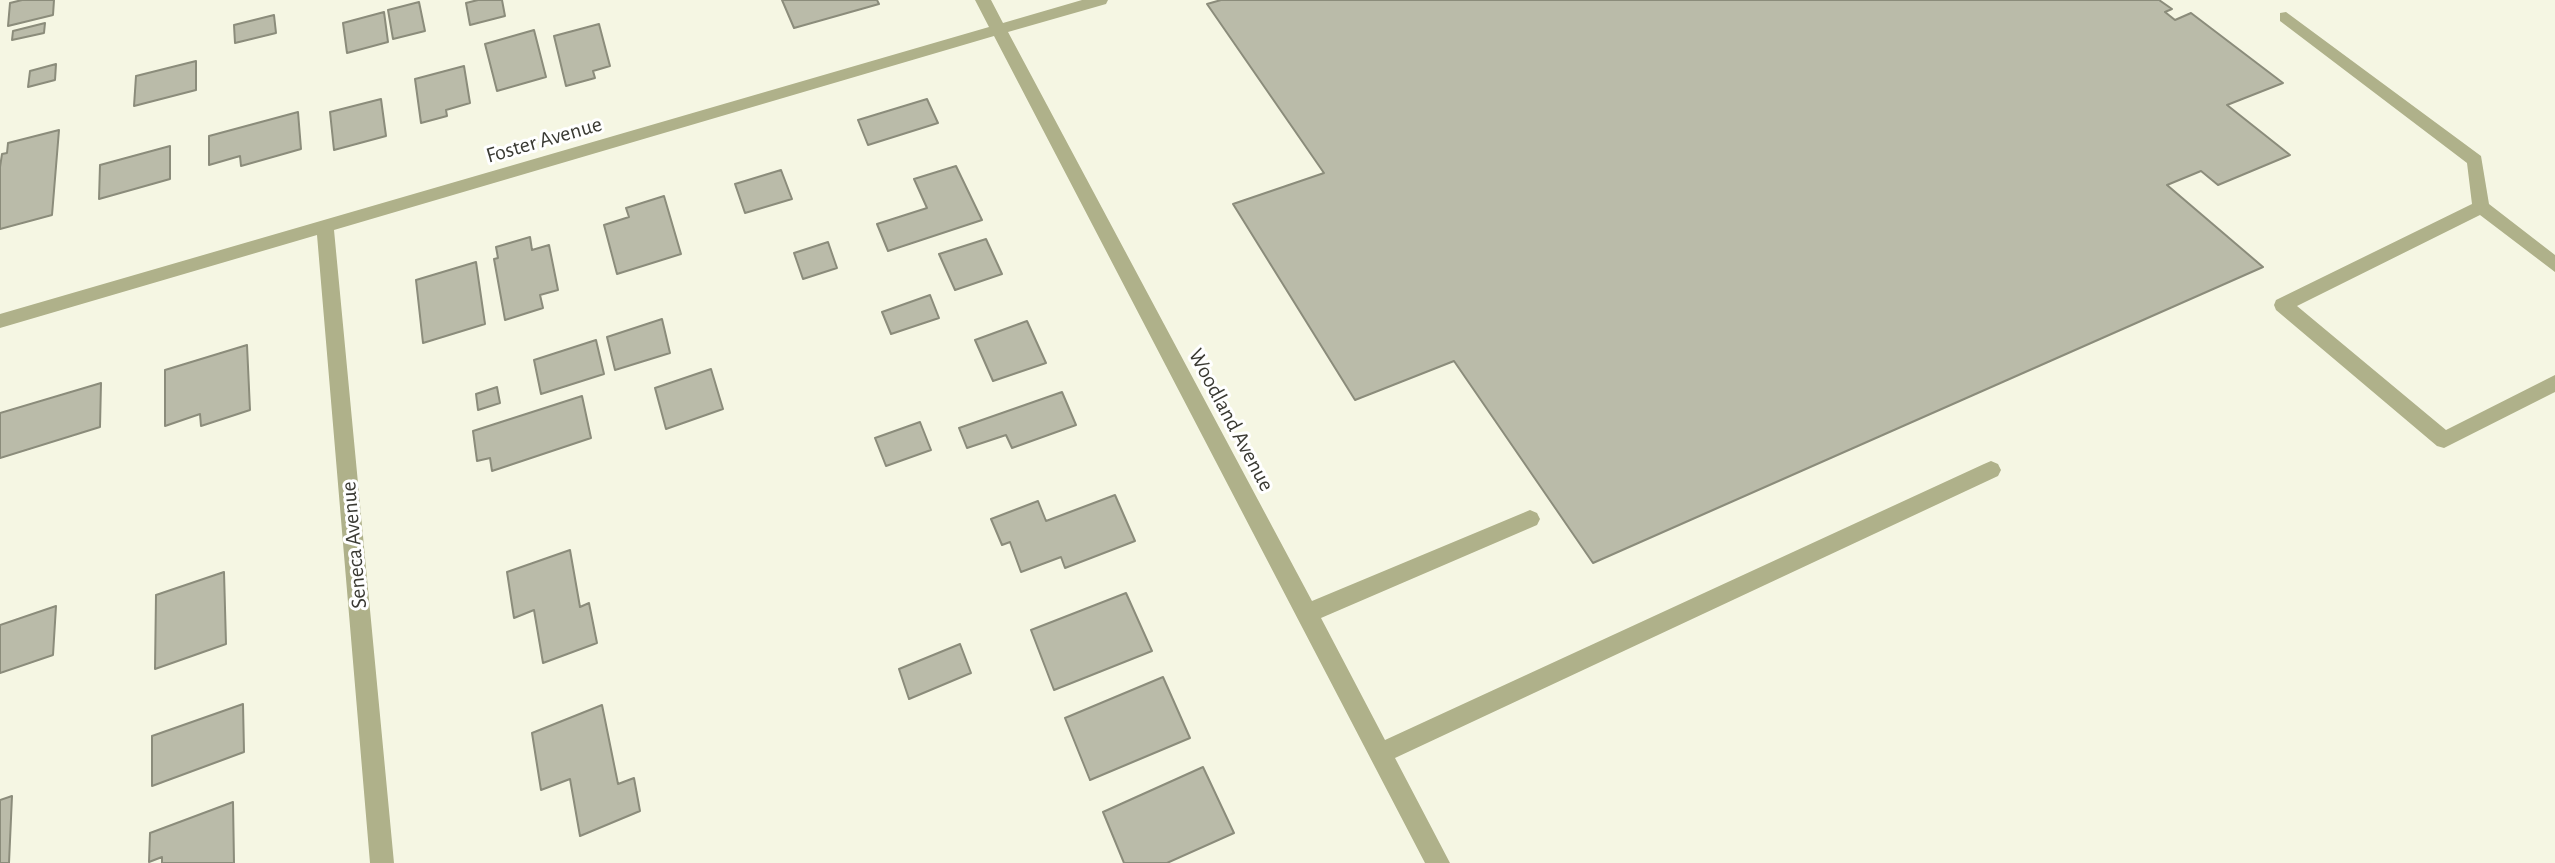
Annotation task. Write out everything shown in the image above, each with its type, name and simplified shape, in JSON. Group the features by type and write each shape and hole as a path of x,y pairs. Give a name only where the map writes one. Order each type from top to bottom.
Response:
{"street":[{"name":"Woodland Avenue","path":"983,0 1438,863"},
{"name":"Foster Avenue","path":"0,321 1100,0"},
{"path":"2286,17 2475,160 2481,207 2555,265"},
{"path":"2481,207 2283,305 2444,440 2551,391"},
{"name":"Seneca Avenue","path":"325,226 382,863"},
{"path":"1380,754 1991,470"},
{"path":"1306,614 1530,519"}],"building":[{"path":"54,0 53,15 8,26 10,3"},
{"path":"502,0 505,16 470,25 466,3"},
{"path":"782,0 877,0 879,4 794,28"},
{"path":"1221,0 2159,0 2172,9 2165,12 2175,20 2191,13 2283,83 2227,105 2290,155 2218,185 2201,171 2167,185 2263,267 1593,563 1454,361 1355,400 1233,204 1324,173 1207,4"},
{"path":"419,2 425,31 393,39 388,10"},
{"path":"384,12 388,42 347,53 343,23"},
{"path":"274,15 276,33 235,43 234,25"},
{"path":"45,23 44,33 12,40 13,31"},
{"path":"599,24 610,66 593,71 595,78 566,86 554,36"},
{"path":"534,30 546,77 497,91 485,44"},
{"path":"196,61 196,90 134,106 136,76"},
{"path":"56,64 55,80 28,87 30,71"},
{"path":"464,66 470,103 446,110 447,116 421,123 415,79"},
{"path":"381,99 386,136 334,150 330,112"},
{"path":"927,99 938,123 868,145 858,120"},
{"path":"298,112 301,149 241,166 240,156 209,165 209,136"},
{"path":"59,130 52,215 0,229 0,167 8,143"},
{"path":"170,146 170,179 99,199 100,165"},
{"path":"956,166 982,220 888,251 877,224 927,208 914,179"},
{"path":"781,170 792,199 745,213 735,184"},
{"path":"664,196 681,254 617,274 604,225 629,217 626,208"},
{"path":"530,237 532,250 549,245 558,290 540,295 543,308 505,320 494,259 498,258 496,247"},
{"path":"986,239 1002,274 955,290 939,254"},
{"path":"828,242 837,268 803,279 794,253"},
{"path":"476,262 485,324 423,343 416,280"},
{"path":"930,295 939,318 891,334 882,312"},
{"path":"662,319 670,353 615,370 607,337"},
{"path":"1027,321 1046,363 993,381 975,340"},
{"path":"596,340 604,374 541,394 534,360"},
{"path":"247,345 250,410 201,426 200,414 165,426 165,370"},
{"path":"711,369 723,409 666,429 655,388"},
{"path":"101,383 100,427 0,458 0,413"},
{"path":"497,387 500,403 478,410 476,394"},
{"path":"1062,392 1076,425 1012,448 1006,435 967,448 959,428"},
{"path":"582,396 591,438 492,471 490,458 477,461 473,431"},
{"path":"920,422 931,450 886,466 875,438"},
{"path":"1115,495 1135,541 1065,568 1061,557 1021,572 1010,542 1002,545 991,519 1038,501 1046,521"},
{"path":"570,550 580,607 589,603 597,643 543,663 534,610 514,618 507,572"},
{"path":"224,572 226,644 155,669 156,595"},
{"path":"1126,593 1152,651 1054,690 1031,630"},
{"path":"56,606 53,655 0,673 0,625"},
{"path":"960,644 971,673 909,699 899,669"},
{"path":"1163,677 1190,738 1090,780 1065,718"},
{"path":"243,704 244,752 152,786 152,736"},
{"path":"602,705 618,784 634,778 640,811 580,836 570,779 541,790 532,733"},
{"path":"1203,767 1234,833 1167,863 1124,863 1103,812"},
{"path":"12,796 9,863 0,863 0,800"},
{"path":"233,802 234,863 162,863 162,857 149,862 150,833"}]}
